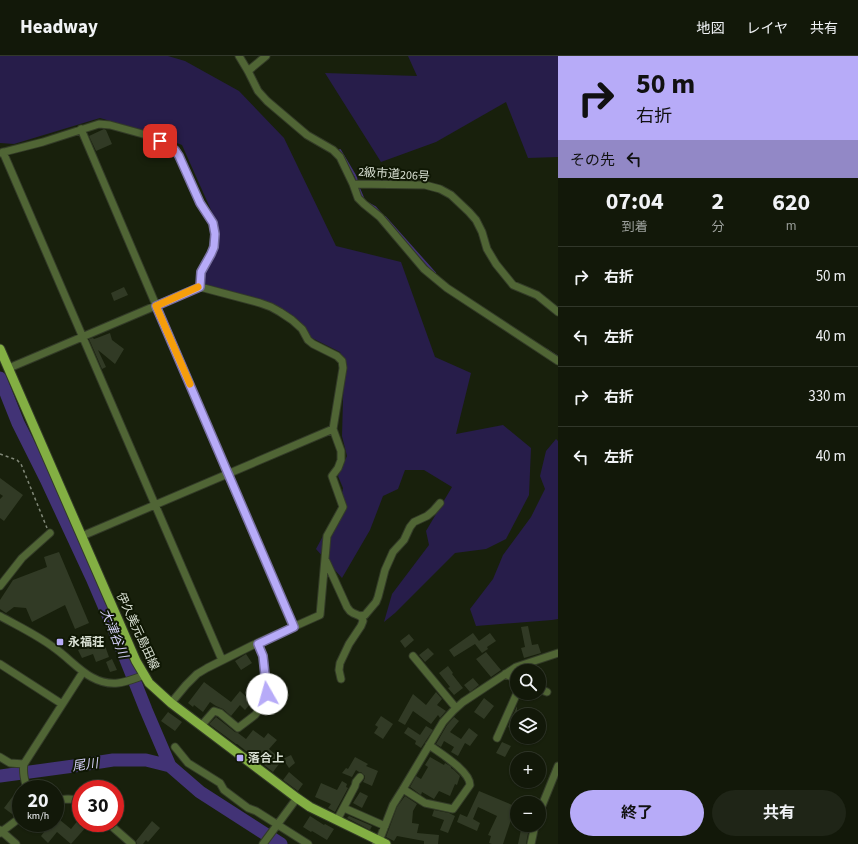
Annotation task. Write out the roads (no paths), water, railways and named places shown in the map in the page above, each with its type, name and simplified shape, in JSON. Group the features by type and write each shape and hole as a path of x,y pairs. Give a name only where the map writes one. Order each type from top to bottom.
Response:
{"main road":[{"name":"伊久美元島田線","path":"0,349 142,676 171,703 297,798 380,843"}],"street":[{"name":"2級市道206号","path":"239,56 258,91 267,101 307,135 333,150 340,158 353,184 425,185 440,189 451,195 476,220 482,232 487,249 496,264 513,285 537,295 558,312"},
{"path":"248,71 266,56"},
{"path":"200,287 201,272 214,247 215,234 213,223 200,203 175,150 150,136 110,125 99,124 43,142 2,153 222,660"},
{"path":"81,129 294,627"},
{"path":"353,184 358,198 380,218 424,269 434,278 558,361"},
{"path":"9,368 200,287 271,307 302,329 308,340 313,344 337,356 342,361 344,368 333,429 341,451 341,460 338,468 332,476 343,507 327,536 320,615 222,660 197,674 186,684 171,703"},
{"path":"82,536 333,429"},
{"path":"360,616 365,615 376,602 389,560 404,540 410,527 414,522 427,516 440,503"},
{"path":"0,586 22,558 50,533"},
{"path":"325,559 347,607 350,611 360,616 363,621 349,644 340,664 339,670 341,679"},
{"path":"0,616 44,640 94,679 103,682 120,683 142,676"},
{"path":"201,726 214,711 220,713 238,728 255,715 264,704 267,694 263,656 258,644"},
{"path":"380,843 393,805 443,722 456,708 516,667 558,654"},
{"path":"413,656 456,708"},
{"path":"0,664 62,704"},
{"path":"24,780 23,767 62,704 84,672"},
{"path":"506,674 510,676"},
{"path":"498,738 514,700"},
{"path":"403,790 425,803 453,809 470,785 470,782 461,768 429,745"},
{"path":"175,747 188,762 220,783 224,790 248,808 256,811 308,844"},
{"path":"0,757 10,764 23,767"},
{"path":"546,796 558,766"},
{"path":"337,820 360,777"},
{"path":"263,844 297,798"},
{"path":"344,808 385,826"},
{"path":"12,824 1,832 16,844"},
{"path":"118,832 132,844"},
{"path":"531,844 534,832"}],"waterway":[{"path":"340,150 356,177 357,182"},
{"path":"358,186 364,200"},
{"path":"368,203 375,207 381,214"},
{"path":"385,217 435,273"},
{"path":"546,349 558,357"},
{"name":"大津谷川","path":"0,378 18,423 92,578 170,766 200,792 281,844"},
{"name":"尾川","path":"0,776 113,760 146,760 170,766"}],"place":[{"name":"永福荘","path":"60,642"},
{"name":"落合上","path":"240,758"}]}
